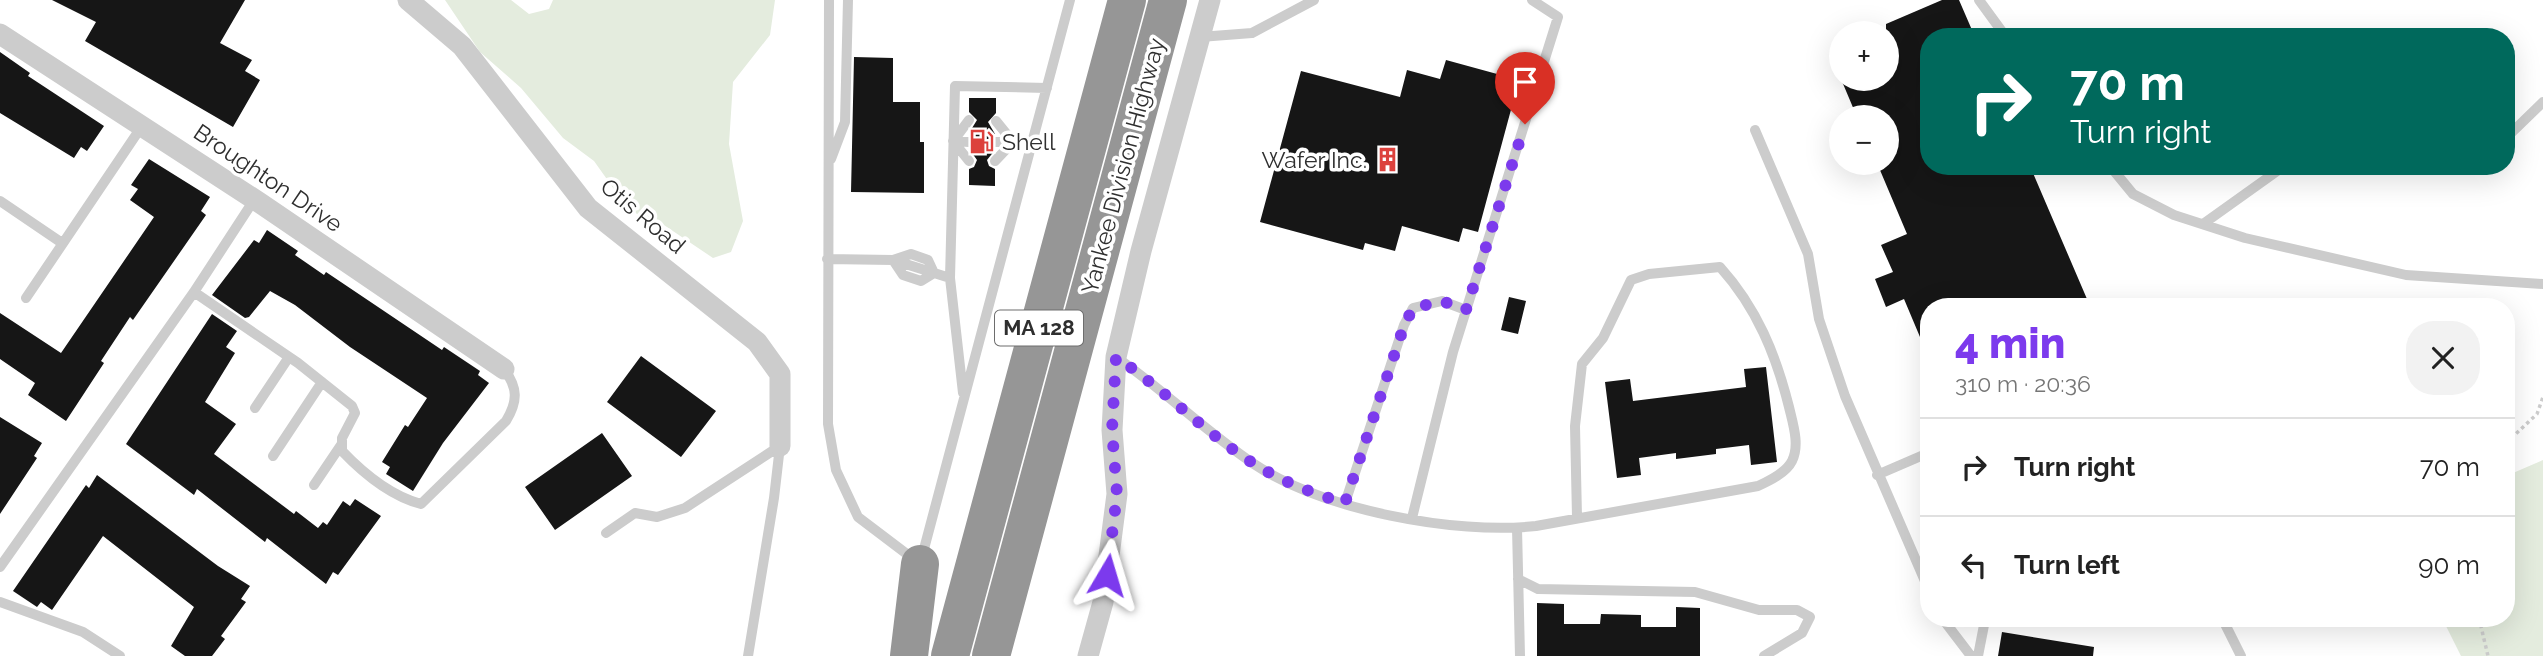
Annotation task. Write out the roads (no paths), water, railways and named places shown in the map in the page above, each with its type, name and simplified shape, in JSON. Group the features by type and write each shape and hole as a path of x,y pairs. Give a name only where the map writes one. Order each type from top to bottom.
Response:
{"highway":[{"name":"Yankee Division Highway","path":"950,656 1127,0"},
{"name":"Yankee Division Highway","path":"991,656 1168,0"},
{"path":"909,656 920,564"}],"street":[{"name":"Otis Road","path":"408,0 462,46 588,208 757,342 780,374 780,446"},
{"path":"1088,656 1103,602 1117,494 1112,430 1116,357 1141,251 1210,0"},
{"name":"Broughton Drive","path":"0,34 254,200 504,369"}],"lane":[{"path":"829,0 827,396 836,470 858,517 920,564 1070,0"},
{"path":"828,167 845,122 848,0"},
{"path":"1200,37 1252,33 1314,0"},
{"path":"1412,519 1466,310 1558,18 1532,0"},
{"path":"1979,0 2000,28"},
{"path":"964,400 950,278 955,86 1046,88"},
{"path":"2515,129 2543,102"},
{"path":"953,141 969,120"},
{"path":"996,121 1013,142"},
{"path":"26,298 142,126"},
{"path":"1755,131 1808,254 1819,319 1845,396 1920,570"},
{"path":"953,141 969,142"},
{"path":"953,141 969,161"},
{"path":"995,142 1032,142"},
{"path":"995,161 1013,142"},
{"path":"2117,175 2133,194 2174,215 2245,238 2406,275 2543,285"},
{"path":"2203,224 2272,175"},
{"path":"0,567 194,292 254,200"},
{"path":"0,201 62,243"},
{"path":"827,259 894,260 911,254 928,260 934,273 950,278"},
{"path":"894,260 903,275 921,281 934,273"},
{"path":"1116,357 1154,383 1257,466 1298,486 1345,503 1412,519 1450,525 1517,528 1758,486 1774,478 1791,463 1796,446 1776,358 1762,327 1736,285 1720,267 1649,274 1631,280 1602,338 1583,364 1575,417 1577,517"},
{"path":"194,292 289,357 352,405 355,413 341,444 314,485"},
{"path":"1345,503 1404,326 1413,308 1442,301 1466,310"},
{"path":"255,408 289,357"},
{"path":"341,444 342,450 359,468 406,500 421,504 506,421 515,405 515,385 504,369"},
{"path":"273,456 323,383"},
{"path":"606,533 635,513 657,517 685,508 780,446"},
{"path":"748,656 780,446"},
{"path":"1877,475 1920,456"},
{"path":"1517,528 1520,656"},
{"path":"1518,579 1538,589 1695,592 1759,610 1797,610 1810,617 1802,633 1764,656"},
{"path":"0,602 83,632 120,656"},
{"path":"1949,627 1971,656"},
{"path":"1978,656 1984,627"},
{"path":"2226,627 2241,656"}],"place":[{"name":"Shell","path":"982,142"},
{"name":"Wafer Inc.","path":"1387,160"}]}
